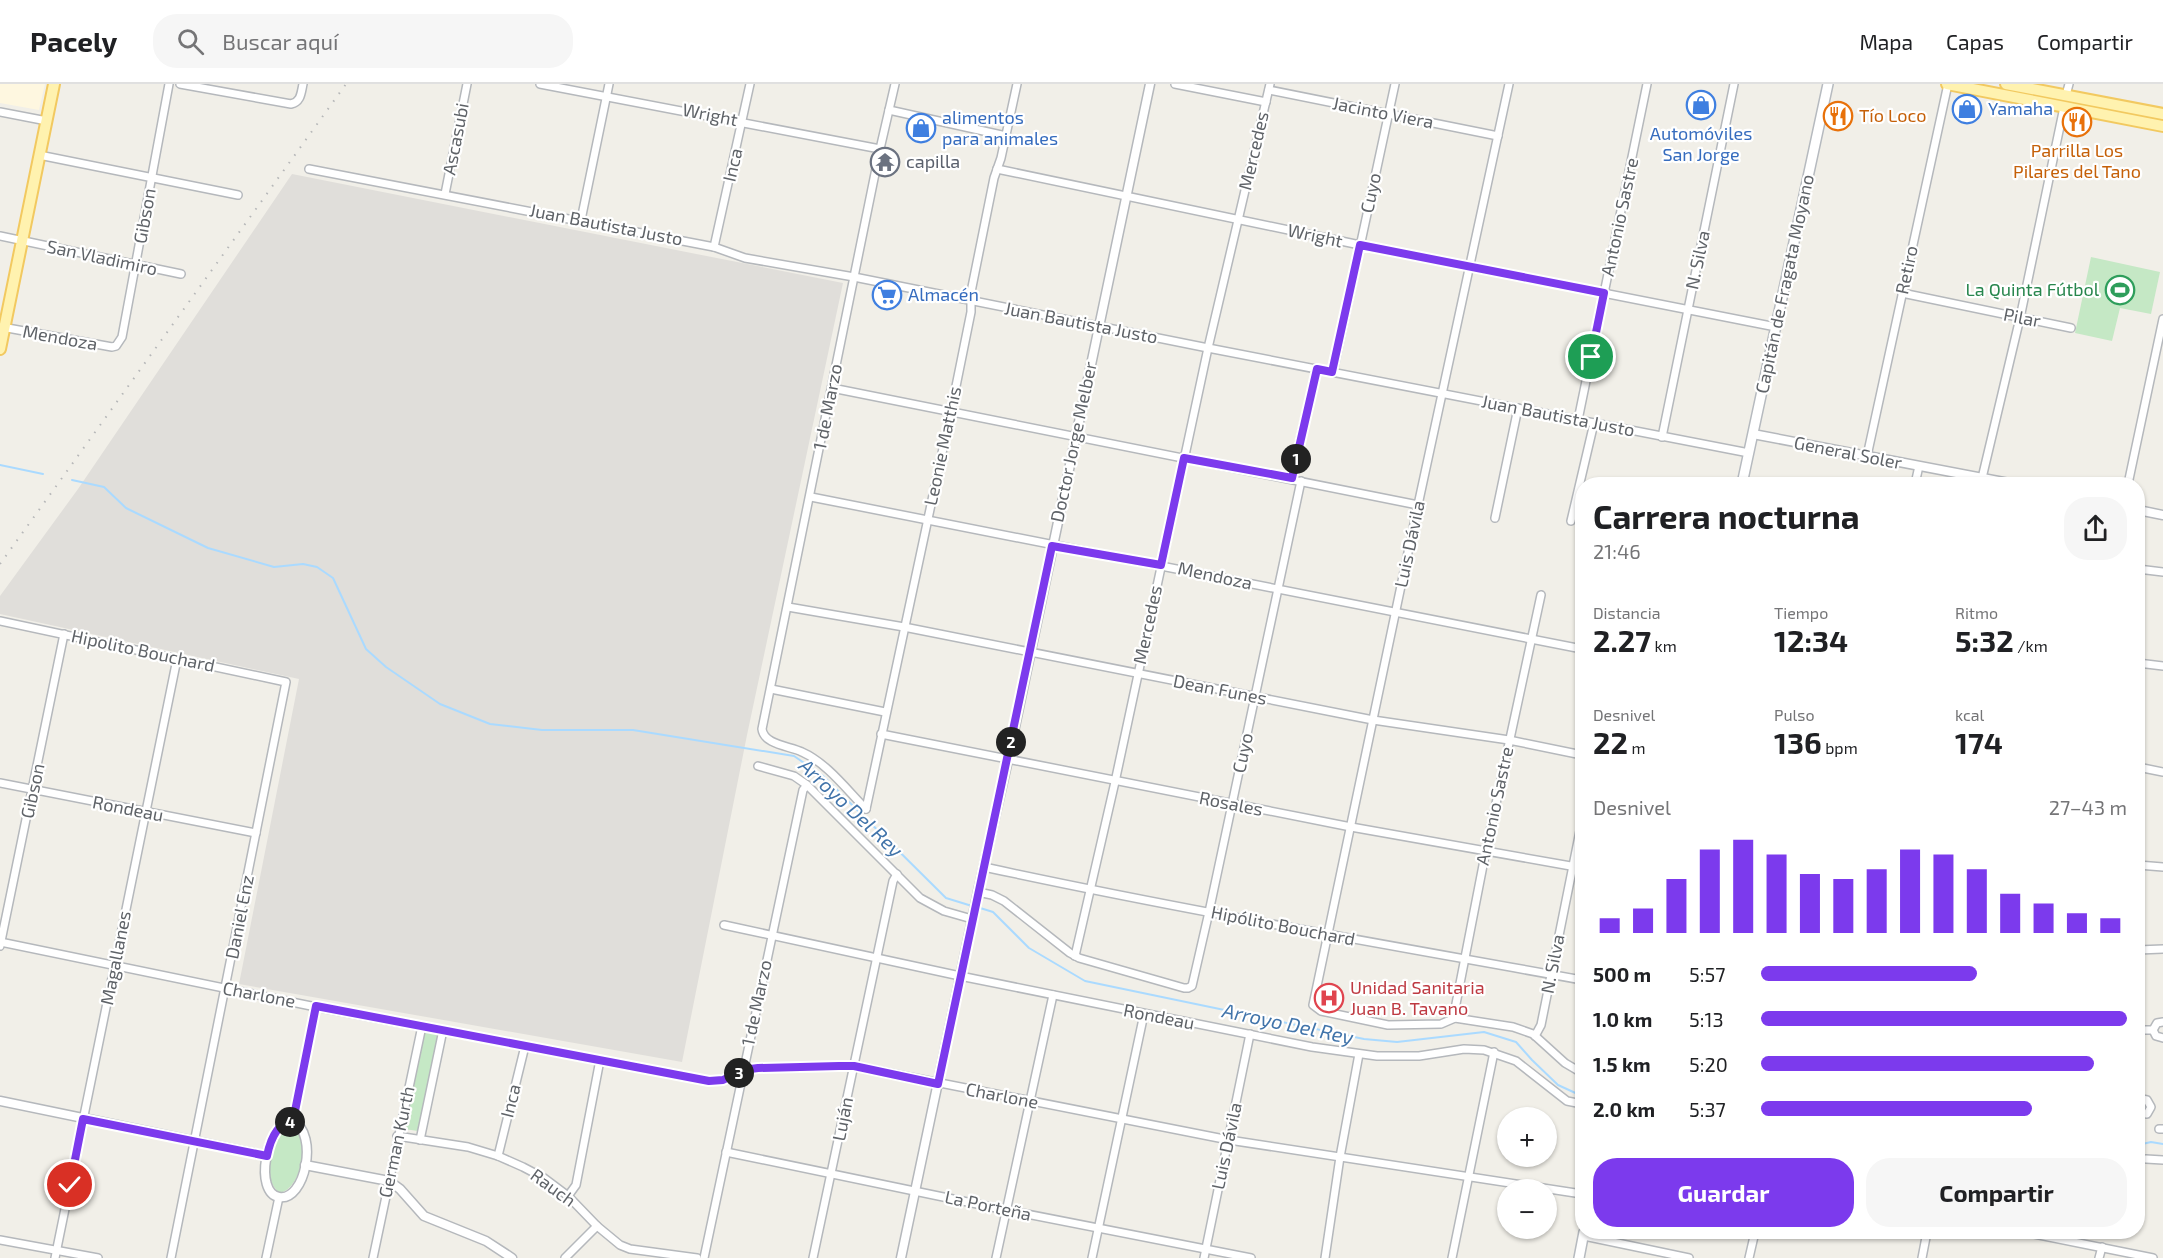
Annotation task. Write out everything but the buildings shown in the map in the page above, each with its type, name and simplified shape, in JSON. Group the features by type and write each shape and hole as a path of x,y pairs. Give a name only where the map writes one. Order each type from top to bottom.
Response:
{"main road":[{"path":"0,349 2,327 23,241 54,84"},
{"name":"Capitán de Fragata Moyano","path":"1744,477 1828,84"},
{"path":"1948,84 2163,126"},
{"path":"2006,84 2068,90 2163,114"},
{"path":"1579,1258 1583,1239"}],"street":[{"name":"Gibson","path":"116,345 122,336 169,84"},
{"path":"180,84 291,104 298,101 303,84"},
{"name":"Ascasubi","path":"445,194 467,84"},
{"name":"Wright","path":"540,84 880,149"},
{"path":"581,220 609,84"},
{"name":"Inca","path":"714,247 750,84"},
{"name":"1 de Marzo","path":"866,809 814,759 802,752 771,741 766,738 762,729 895,84"},
{"name":"Leonie Matthis","path":"866,809 951,411 973,281 1017,84"},
{"name":"Doctor Jorge Melber","path":"901,1258 1150,84"},
{"path":"1175,84 1266,102"},
{"name":"Cuyo","path":"1332,372 1395,84"},
{"name":"Luis Dávila","path":"1455,1018 1441,1024 1388,1025 1322,1011 1313,1005 1509,84"},
{"name":"Antonio Sastre","path":"1578,420 1647,84"},
{"name":"N. Silva","path":"1662,437 1734,84"},
{"name":"Retiro","path":"1867,456 1948,84"},
{"name":"Mercedes","path":"1074,956 1115,782 1208,348 1269,87"},
{"name":"Jacinto Viera","path":"1269,87 1498,136"},
{"path":"1982,477 2020,318 2064,107"},
{"path":"889,110 1006,135"},
{"path":"0,112 47,121"},
{"path":"39,155 238,195"},
{"name":"Juan Bautista Justo","path":"309,169 714,247 745,258 854,277 1749,453"},
{"name":"Wright","path":"997,169 1360,245 1776,327"},
{"name":"San Vladimiro","path":"0,237 181,274"},
{"name":"Pilar","path":"1902,293 2071,328"},
{"path":"2130,477 2160,346 2163,319"},
{"name":"Mendoza","path":"2,327 112,347 116,345"},
{"path":"1292,478 1317,369"},
{"path":"832,388 1292,478 1418,505"},
{"path":"1495,518 1518,408"},
{"path":"1581,477 1594,423"},
{"name":"General Soler","path":"1752,434 1977,477"},
{"path":"1917,477 1919,466"},
{"name":"Cuyo","path":"1074,956 1188,988 1192,986 1301,480"},
{"name":"Mendoza","path":"811,497 1575,648"},
{"path":"1571,521 1575,504"},
{"path":"2145,511 2163,515"},
{"path":"2145,569 2163,572"},
{"name":"Antonio Sastre","path":"1455,1018 1486,850 1540,595"},
{"name":"Dean Funes","path":"788,607 904,627 1372,720 1509,740 1575,754"},
{"name":"Hipolito Bouchard","path":"0,621 286,682"},
{"name":"Gibson","path":"0,944 64,634"},
{"name":"Magallanes","path":"56,1254 177,659"},
{"path":"2145,664 2163,666"},
{"name":"Daniel Enz","path":"171,1258 286,682"},
{"path":"771,689 885,712"},
{"name":"Rosales","path":"881,735 1115,782 1573,867"},
{"path":"758,766 794,776 807,784 913,892 928,903 944,911 973,915"},
{"path":"2145,768 2163,772"},
{"name":"Rondeau","path":"0,783 256,834"},
{"name":"1 de Marzo","path":"704,1258 803,790 807,784"},
{"name":"N. Silva","path":"1535,1036 1541,1025 1575,857"},
{"path":"2145,866 2163,867"},
{"name":"Hipólito Bouchard","path":"984,867 1329,936 1575,979"},
{"name":"Luján","path":"813,1258 893,881 897,874"},
{"path":"977,895 992,895 1004,901 1074,956"},
{"name":"Rondeau","path":"724,925 1144,1014 1359,1054 1419,1056 1464,1048 1494,1052 1516,1061 1567,1101 1575,1103"},
{"name":"Charlone","path":"0,944 716,1081 743,1070 758,1068 854,1066 1229,1140 1575,1193"},
{"path":"2145,950 2163,950"},
{"path":"996,1258 1053,995"},
{"path":"293,1121 316,1006"},
{"path":"1092,1258 1144,1014"},
{"path":"1455,1018 1513,1027 1535,1036 1565,1063 1575,1069"},
{"path":"2153,1030 2157,1023 2163,1022"},
{"name":"German Kurth","path":"373,1258 422,1026"},
{"path":"420,1140 443,1030"},
{"path":"2145,1030 2153,1030"},
{"path":"2153,1030 2156,1036 2163,1038"},
{"name":"Luis Dávila","path":"1204,1258 1250,1034"},
{"name":"Inca","path":"498,1156 525,1046"},
{"path":"1452,1258 1494,1052"},
{"path":"1325,1258 1340,1157 1359,1054"},
{"path":"568,1196 576,1185 600,1060"},
{"path":"2145,1099 2151,1107 2145,1114"},
{"path":"0,1101 267,1156"},
{"path":"293,1121 299,1124 306,1137 305,1165 297,1187 286,1197 279,1197 273,1194 267,1182 267,1156 276,1131 287,1122 293,1121"},
{"name":"Rauch","path":"397,1136 468,1147 498,1156 544,1178 568,1196 597,1226 620,1245 630,1249 697,1258"},
{"name":"La Porteña","path":"726,1152 1251,1258"},
{"path":"2146,1159 2163,1160"},
{"path":"305,1165 389,1181 400,1189 424,1216 486,1241 512,1258"},
{"path":"266,1258 279,1197"},
{"path":"565,1258 597,1226"},
{"path":"1606,1239 1689,1258"},
{"path":"1749,1258 1753,1239"},
{"path":"1922,1258 1926,1239"},
{"path":"2060,1239 2153,1258"},
{"path":"0,1240 56,1254 98,1258"},
{"path":"2099,1258 2102,1247"}],"shaded area":[{"path":"0,84 45,84 39,110 0,103"},
{"path":"292,174 843,283 747,735 682,1062 239,984 299,679 0,614 0,596 78,489"}],"green space":[{"name":"La Quinta Fútbol","path":"2091,257 2160,272 2151,314 2120,308 2112,341 2075,333"},
{"path":"424,1031 439,1033 418,1131 404,1129"},
{"path":"293,1125 299,1131 302,1140 302,1162 294,1182 280,1193 274,1187 269,1171 271,1152 279,1135"}],"waterway":[{"name":"Arroyo Del Rey","path":"0,465 43,474"},
{"name":"Arroyo Del Rey","path":"72,480 104,487 126,508 208,548 274,567 303,564 317,567 333,578 366,649 386,667 440,704 490,724 542,730 633,730 794,756 823,776 946,898 972,906"},
{"name":"Arroyo Del Rey","path":"977,907 993,912 1029,948 1085,981 1364,1039 1397,1042 1484,1032 1516,1042 1558,1085 1575,1093"},
{"name":"Arroyo Del Rey","path":"2145,1143 2163,1144"}],"railway":[{"path":"0,564 346,84"}],"place":[{"name":"Automóviles San Jorge","path":"1701,105"},
{"name":"Yamaha","path":"1967,109"},
{"name":"Tío Loco","path":"1838,116"},
{"name":"Parrilla Los Pilares del Tano","path":"2077,122"},
{"name":"alimentos para animales","path":"921,128"},
{"name":"capilla","path":"885,162"},
{"name":"La Quinta Fútbol","path":"2120,290"},
{"name":"Almacén","path":"887,295"},
{"name":"Unidad Sanitaria Juan B. Tavano","path":"1329,998"}],"route":[{"path":"70,1185 83,1119 267,1156 276,1131 287,1122 293,1121 316,1006 709,1081 723,1080 743,1070 758,1068 854,1066 938,1084 1052,546 1161,565 1184,458 1292,478 1317,369 1332,372 1360,245 1604,293 1591,357"}]}
